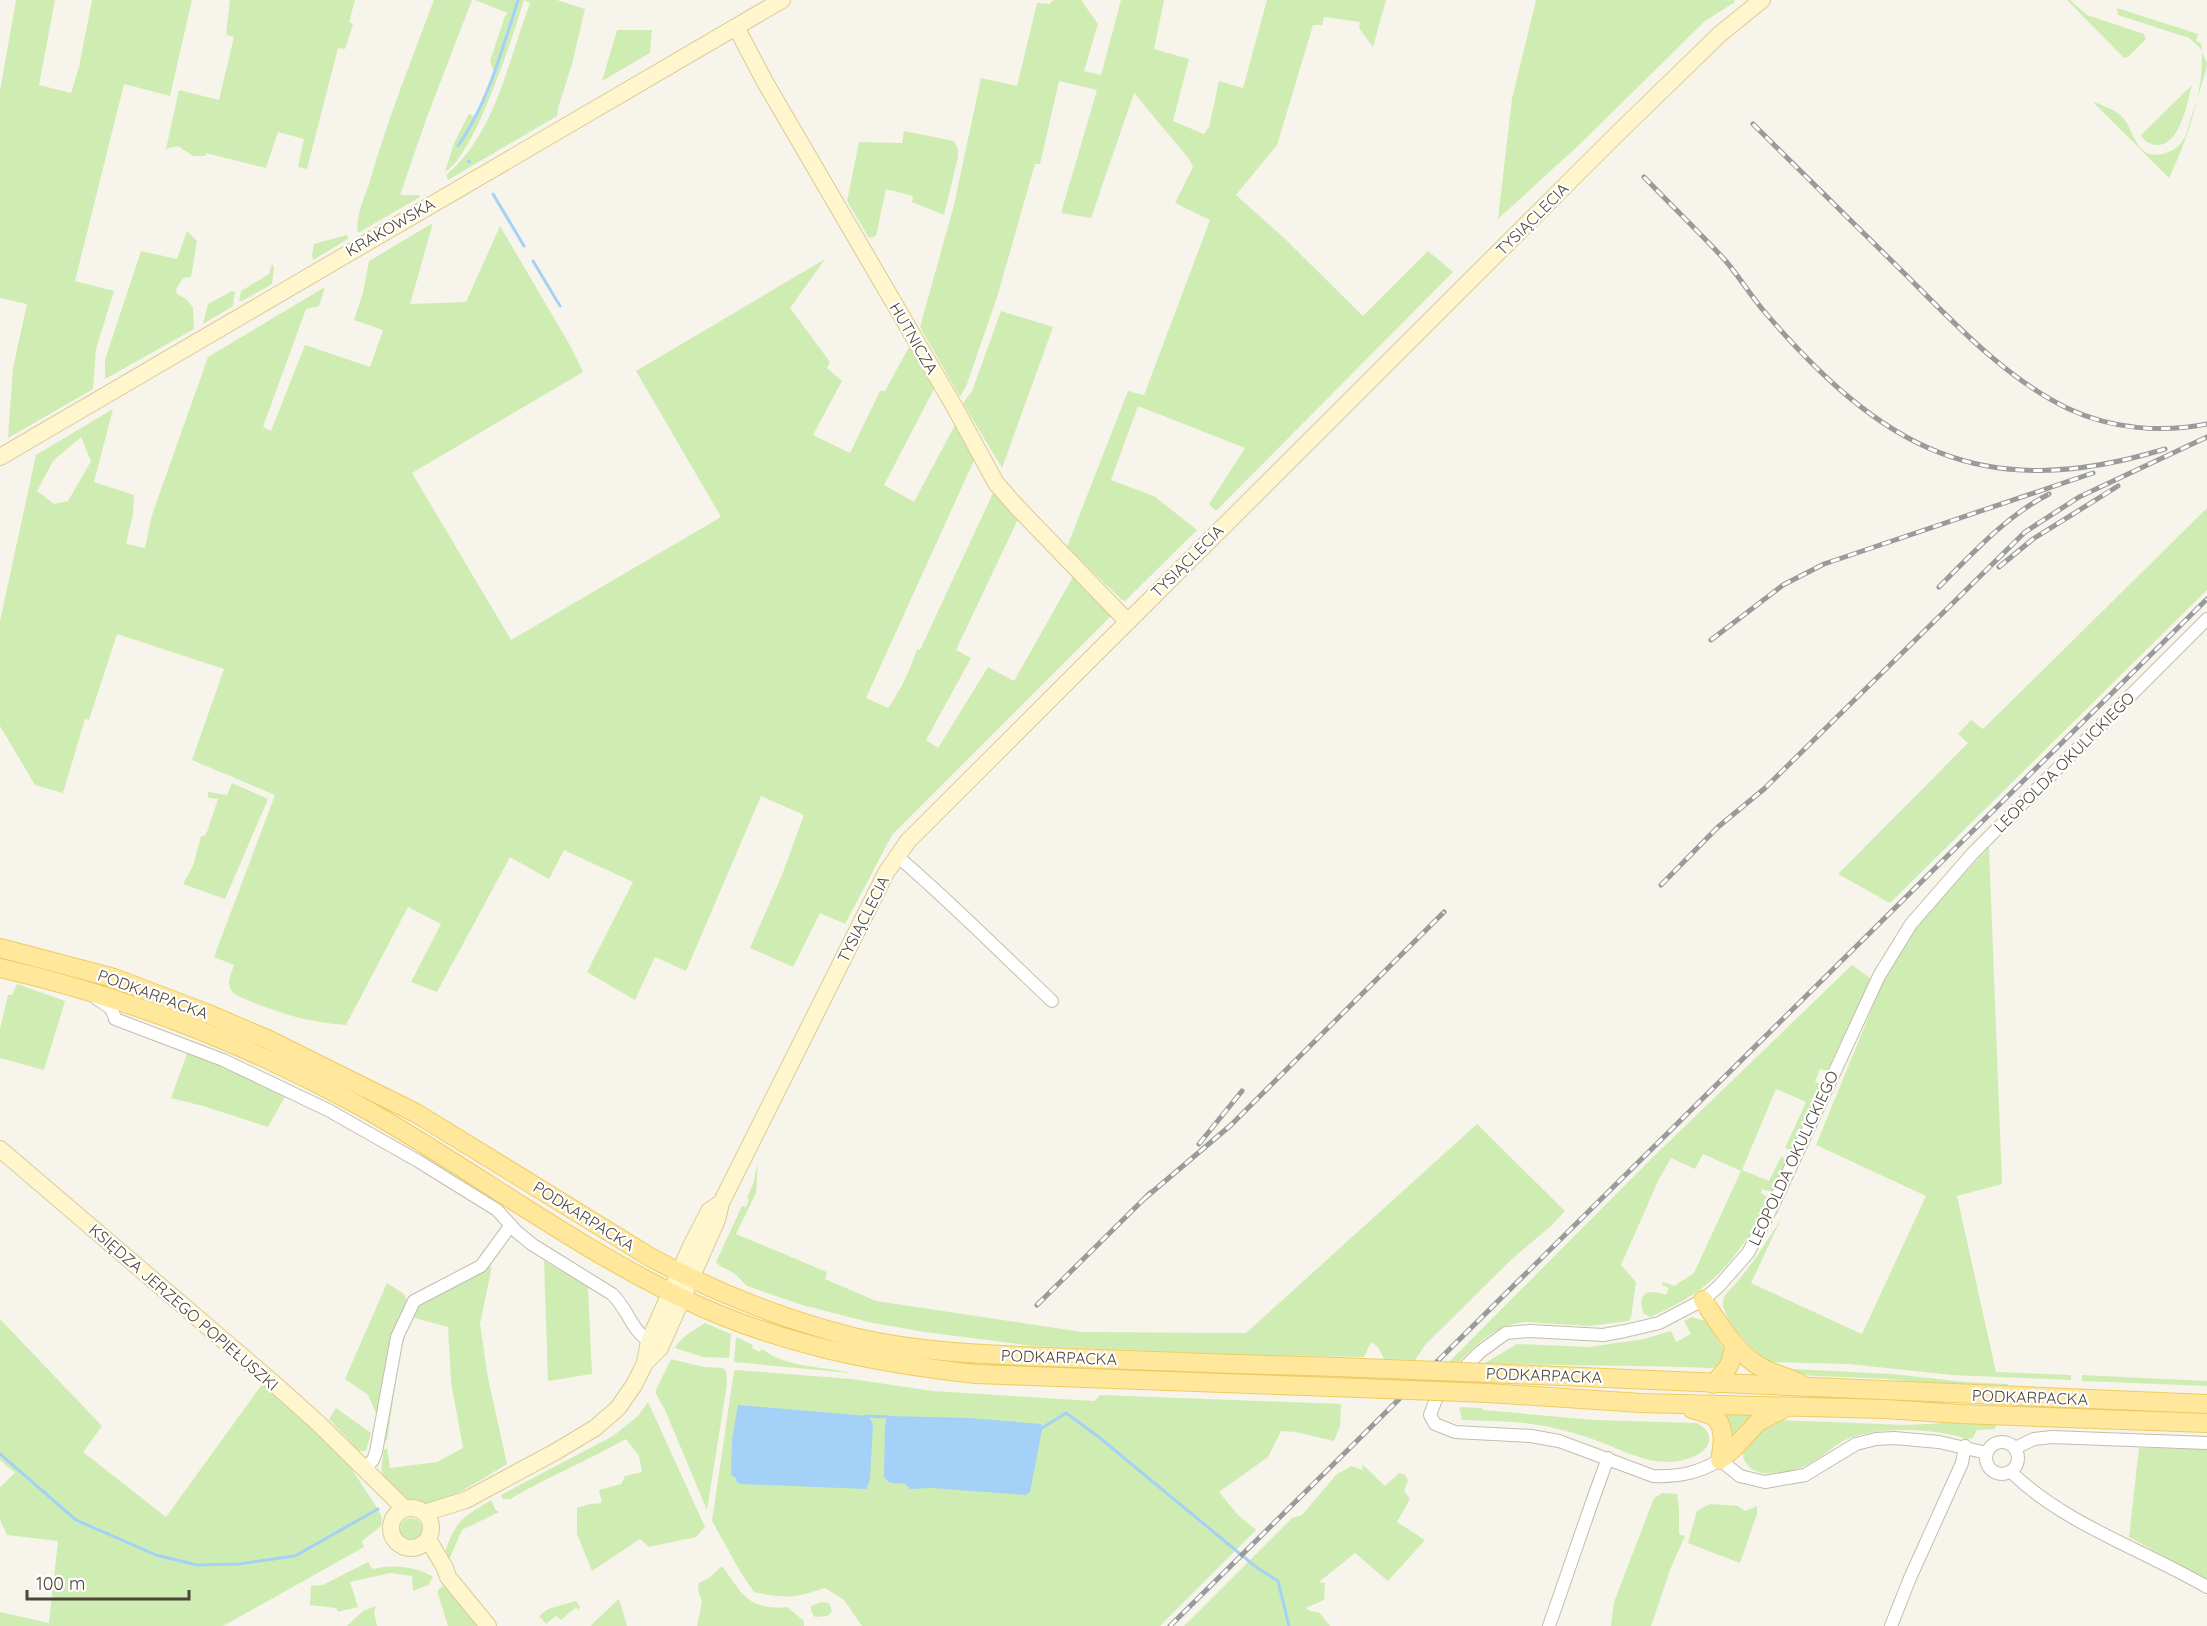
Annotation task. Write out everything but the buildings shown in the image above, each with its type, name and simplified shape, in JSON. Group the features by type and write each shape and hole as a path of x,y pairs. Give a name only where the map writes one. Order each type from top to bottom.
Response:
{"main road":[{"name":"PODKARPACKA","path":"0,948 114,978 267,1039 416,1113 650,1257 685,1276 759,1309 854,1337 916,1348 1020,1356 1488,1373 2207,1404"},
{"name":"PODKARPACKA","path":"0,968 83,990 131,1016 186,1025 274,1064 367,1110 594,1250 676,1295 793,1342 917,1368 976,1374 1488,1393 1676,1404 1885,1409 2207,1423"},
{"path":"1703,1300 1734,1344 1762,1368 1790,1378 1808,1388"},
{"path":"1713,1384 1728,1370 1734,1344"},
{"path":"1676,1404 1713,1416 1721,1427 1724,1440 1720,1460"},
{"path":"1720,1460 1758,1422 1785,1408"}],"street":[{"name":"KRAKOWSKA","path":"0,457 782,0"},
{"name":"TYSIĄCLECIA","path":"676,1295 709,1211 721,1203 861,923 897,856 919,829 1616,135 1720,34 1762,0"},
{"name":"HUTNICZA","path":"736,27 996,483 1127,621"},
{"name":"LEOPOLDA OKULICKIEGO","path":"1720,1460 1692,1473 1653,1476 1559,1442 1531,1436 1455,1432 1435,1424 1430,1415 1438,1394 1480,1352 1506,1333 1530,1331 1603,1335 1620,1332 1659,1323 1703,1300 1719,1286 1748,1253 1774,1203 1879,976 1911,924 1972,854 2207,619"},
{"path":"897,856 970,920 987,940 1052,1001"},
{"path":"131,1016 328,1110 497,1210 533,1245 612,1294 622,1303 635,1330 650,1341"},
{"name":"KSIĘDZA JERZEGO POPIEŁUSZKI","path":"0,1149 318,1423 364,1470 399,1514 390,1527 394,1541 403,1548 424,1532"},
{"path":"364,1470 373,1460 376,1452 397,1337 414,1301 481,1266 511,1225"},
{"path":"424,1532 466,1500 595,1428 618,1408 634,1385 645,1363 650,1341 676,1295"},
{"path":"645,1363 660,1348 676,1295"},
{"path":"2015,1448 2034,1439 2052,1437 2207,1443"},
{"path":"1720,1460 1740,1476 1765,1482 1805,1475 1856,1444 1876,1440 1913,1439 1965,1446 1987,1453"},
{"path":"2007,1443 2015,1448 2018,1453 2018,1464 2011,1472 2001,1475 1992,1471 1986,1463 1987,1453 1992,1445 2007,1443"},
{"path":"1892,1626 1910,1578 1962,1463 1965,1446"},
{"path":"1549,1626 1608,1458"},
{"path":"2011,1472 2041,1497 2090,1527 2207,1587"},
{"path":"399,1514 414,1508 440,1574 448,1577 488,1626"}],"green space":[{"path":"16,0 55,0 39,85 71,93 79,67 92,0 192,0 170,96 124,84 75,281 114,291 96,349 93,389 8,438 13,368 27,304 0,298 0,91"},
{"path":"230,0 355,0 349,22 353,24 345,49 338,48 307,169 298,167 304,139 278,132 266,168 206,153 205,156 193,156 178,146 166,149 179,90 219,100 234,37 226,35"},
{"path":"434,0 472,0 400,195 419,195 420,197 358,233 360,208"},
{"path":"475,0 524,0 502,66 480,120 457,161 445,172 454,143 469,114 476,117 495,75 490,61 508,13"},
{"path":"524,0 557,0 585,9 557,116 448,180 446,175 463,159 477,139 498,96 530,3"},
{"path":"1053,0 1081,0 1098,24 1084,71 1101,75 1121,0 1164,0 1154,49 1189,59 1173,121 1204,134 1209,127 1219,81 1243,88 1267,0 1386,0 1373,47 1359,28 1360,22 1324,17 1322,25 1313,25 1277,145 1236,195 1284,238 1363,316 1428,251 1453,272 1216,511 1209,504 1245,448 1138,406 1111,480 1154,496 1197,530 1125,601 1067,547 1128,391 1144,395 1210,220 1175,203 1193,167 1189,159 1134,93 1091,218 1061,213 1097,90 1059,81 1040,164 1035,164 998,294 967,384 960,397 920,327 954,205 981,78 1017,86 1037,3 1050,4"},
{"path":"1536,0 1734,0 1735,2 1705,21 1580,144 1498,219 1512,99"},
{"path":"2067,0 2087,15 2144,34 2146,39 2128,57 2124,58"},
{"path":"2117,8 2198,34 2196,41 2201,43 2202,51 2189,38 2118,15"},
{"path":"617,30 652,30 650,53 602,81"},
{"path":"2202,51 2207,63 2197,100 2201,76"},
{"path":"2192,85 2177,132 2164,144 2156,145 2145,141 2141,135"},
{"path":"2197,100 2189,130 2169,178 2092,101 2118,113 2145,152 2163,154 2173,150 2185,137"},
{"path":"904,131 954,141 958,149 944,215 912,202 913,196 886,189 876,236 869,238 847,201 859,142 902,143"},
{"path":"433,223 410,304 466,302 500,226 571,347 583,372 412,473 511,640 721,517 636,371 825,259 790,308 830,362 827,368 842,381 813,435 850,453 880,391 885,391 909,347 934,389 884,485 914,502 955,425 975,458 866,698 888,708 893,701 917,649 920,650 994,491 1018,519 956,650 971,658 926,740 938,748 988,667 1014,681 1074,575 1112,615 892,835 845,924 820,913 793,967 750,948 782,875 804,815 761,796 686,971 655,957 635,1000 587,972 633,882 564,850 549,879 510,857 437,992 411,982 441,924 408,907 346,1025 297,1017 238,996 229,985 234,965 214,957 275,795 192,760 224,669 117,634 89,720 85,719 63,793 35,785 0,726 0,621 36,455 113,409 94,482 134,495 133,514 126,544 145,548 152,515 208,357 325,287 319,306 306,309 263,427 271,431 305,345 370,367 383,330 354,320 363,293 369,261","holes":["81,437 91,461 68,501 54,504 37,491 53,461"]},
{"path":"187,231 197,241 191,277 183,278 176,289 177,294 185,298 193,307 194,329 105,379 105,360 141,251 177,259"},
{"path":"347,235 348,239 313,260 314,244"},
{"path":"272,264 274,267 272,284 239,301 241,291 269,274"},
{"path":"232,291 235,292 233,306 203,324 208,304"},
{"path":"1001,311 1053,327 1002,468 963,403 972,391"},
{"path":"2207,508 2207,590 1890,903 1838,874 1968,743 1958,734 1971,720 1983,729"},
{"path":"232,783 268,799 225,899 183,884 193,866 201,836 207,832 218,799 208,798 208,792 227,795"},
{"path":"1989,847 2002,1184 1957,1196 1996,1372 2071,1375 2071,1380 1952,1375 1849,1364 1770,1362 1756,1352 1740,1335 1727,1316 1723,1301 1755,1259 1782,1217 1751,1283 1862,1334 1926,1196 1816,1145 1886,974 1914,927"},
{"path":"1852,965 1871,979 1827,1071 1820,1069 1815,1082 1821,1084 1791,1150 1785,1148 1806,1102 1776,1089 1742,1170 1769,1181 1781,1157 1786,1159 1786,1163 1774,1190 1771,1192 1762,1189 1761,1193 1767,1197 1769,1202 1734,1257 1721,1271 1691,1296 1650,1317 1644,1314 1641,1302 1645,1294 1653,1292 1666,1295 1669,1288 1662,1285 1663,1282 1674,1286 1694,1273 1741,1171 1703,1154 1695,1169 1671,1158 1659,1179 1621,1265 1636,1282 1631,1318 1628,1321 1589,1326 1525,1322 1515,1324 1489,1336 1459,1362 1449,1362 1653,1157"},
{"path":"17,984 65,1001 44,1070 0,1058 0,1029 8,995 12,995"},
{"path":"188,1051 286,1095 268,1127 171,1098"},
{"path":"1477,1124 1565,1211 1513,1258 1425,1345 1415,1360 1384,1359 1378,1347 1371,1342 1364,1357 1251,1355 1033,1346 925,1332 873,1323 802,1305 747,1286 734,1273 716,1262 742,1206 746,1207 758,1162 756,1193 736,1234 827,1272 825,1279 876,1301 1082,1332 1246,1333"},
{"path":"544,1261 588,1286 592,1374 548,1381"},
{"path":"492,1266 480,1324 488,1378 507,1464 468,1488 436,1503 424,1505 415,1503 390,1485 382,1473 384,1450 387,1448 390,1468 437,1462 463,1448 451,1382 448,1327 411,1317 400,1353 387,1441 382,1440 400,1336 416,1304"},
{"path":"387,1283 404,1294 407,1301 377,1416 368,1395 345,1379"},
{"path":"1692,1317 1705,1321 1724,1349 1725,1353 1718,1366 1713,1368 1485,1363 1517,1344 1589,1347 1644,1339 1671,1331 1676,1342 1691,1334 1684,1321"},
{"path":"0,1319 102,1426 83,1452 166,1517 263,1383 347,1462 379,1511 382,1518 381,1526 362,1541 364,1547 223,1626 0,1626 0,1612 49,1623 58,1541 7,1535 0,1520 0,1487 15,1473 0,1460"},
{"path":"705,1323 731,1334 729,1358 703,1357 675,1348 685,1336"},
{"path":"736,1337 753,1345 752,1348 759,1352 762,1349 782,1360 804,1366 851,1373 734,1362"},
{"path":"671,1359 703,1367 723,1368 726,1371 727,1384 707,1510 665,1410 655,1392"},
{"path":"1772,1368 1892,1374 2008,1384 2008,1389 1948,1386 1889,1379 1795,1375"},
{"path":"734,1371 851,1379 933,1391 1094,1401 1100,1395 1341,1404 1340,1426 1334,1441 1281,1431 1268,1457 1219,1492 1238,1515 1256,1530 1160,1626 862,1626 844,1600 825,1588 790,1596 754,1592 712,1521"},
{"path":"2082,1375 2207,1381 2207,1386 2082,1381"},
{"path":"648,1402 705,1527 696,1537 649,1547 640,1539 592,1571 577,1534 577,1508 602,1503 599,1490 621,1484 625,1476 642,1472 639,1456 626,1439 510,1499 503,1499 501,1495 613,1436 638,1416"},
{"path":"2018,1404 2207,1411 2207,1417 2018,1409"},
{"path":"1459,1407 1594,1420 1696,1423 1707,1431 1709,1442 1699,1454 1674,1462 1662,1462 1639,1457 1590,1438 1550,1427 1517,1422 1462,1420"},
{"path":"336,1408 371,1433 366,1451 359,1451 329,1419"},
{"path":"1724,1414 1752,1415 1732,1438"},
{"path":"1779,1420 1906,1425 1996,1423 1995,1429 1977,1430 1972,1439 1968,1440 1920,1430 1891,1430 1862,1434 1843,1441 1800,1468 1769,1474 1750,1468 1742,1450 1754,1432"},
{"path":"2139,1448 2207,1449 2207,1580 2129,1537"},
{"path":"1362,1464 1385,1486 1399,1473 1405,1475 1408,1480 1404,1491 1410,1499 1397,1522 1425,1540 1388,1581 1355,1553 1319,1582 1325,1583 1324,1600 1306,1608 1320,1613 1330,1626 1184,1626 1292,1518 1302,1515 1336,1475 1351,1466 1363,1470"},
{"path":"1662,1493 1677,1494 1679,1534 1685,1536 1670,1570 1651,1626 1611,1626 1614,1602 1654,1498"},
{"path":"491,1500 499,1512 462,1530 449,1560 445,1552 457,1526 467,1516"},
{"path":"1710,1504 1738,1506 1745,1511 1757,1506 1757,1514 1740,1563 1688,1543 1697,1511"},
{"path":"411,1518 419,1521 422,1529 419,1537 411,1540 403,1537 400,1529 403,1521"},
{"path":"368,1562 372,1569 404,1567 419,1570 433,1577 428,1585 413,1591 412,1576 390,1573 350,1582 358,1607 338,1612 336,1608 310,1605 311,1586 323,1585"},
{"path":"722,1566 747,1598 763,1606 787,1607 804,1621 804,1626 697,1626 702,1602 698,1590 699,1583 709,1578"},
{"path":"444,1585 481,1626 448,1626 438,1594 438,1590"},
{"path":"619,1599 627,1626 591,1625"},
{"path":"576,1601 580,1607 579,1610 576,1607 561,1620 556,1616 546,1624 539,1616 548,1609"},
{"path":"821,1602 829,1603 832,1611 828,1616 815,1617 811,1606"},
{"path":"376,1606 374,1612 377,1626 347,1626 363,1611"}],"water":[{"path":"738,1405 868,1416 873,1424 870,1480 866,1489 740,1484 731,1475 732,1439"},
{"path":"887,1416 969,1418 1041,1424 1042,1430 1030,1492 1025,1495 932,1488 910,1489 904,1483 891,1483 884,1477"}],"waterway":[{"path":"458,146 486,94 518,0"},
{"path":"493,194 524,246"},
{"path":"533,261 560,306"},
{"path":"1039,1430 1066,1413 1100,1438 1256,1567 1278,1581 1289,1626"},
{"path":"866,1416 889,1417"},
{"path":"0,1454 76,1520 156,1555 197,1565 239,1564 295,1556 378,1509"}],"railway":[{"path":"1753,124 1961,330 2002,366 2046,397 2085,416 2119,425 2172,428 2207,424"},
{"path":"1644,177 1724,259 1763,310 1807,358 1850,398 1894,430 1940,453 1988,466 2041,470 2100,465 2165,449"},
{"path":"1661,885 1718,827 1764,789 2025,532 2079,497 2207,437"},
{"path":"1711,640 1783,585 1824,564 2093,473"},
{"path":"1999,567 2033,539 2118,486"},
{"path":"1939,587 2004,524 2049,494"},
{"path":"1170,1626 2207,599"},
{"path":"1144,1199 1231,1125 1444,912"},
{"path":"1199,1144 1242,1091"},
{"path":"1037,1305 1150,1193"}]}
